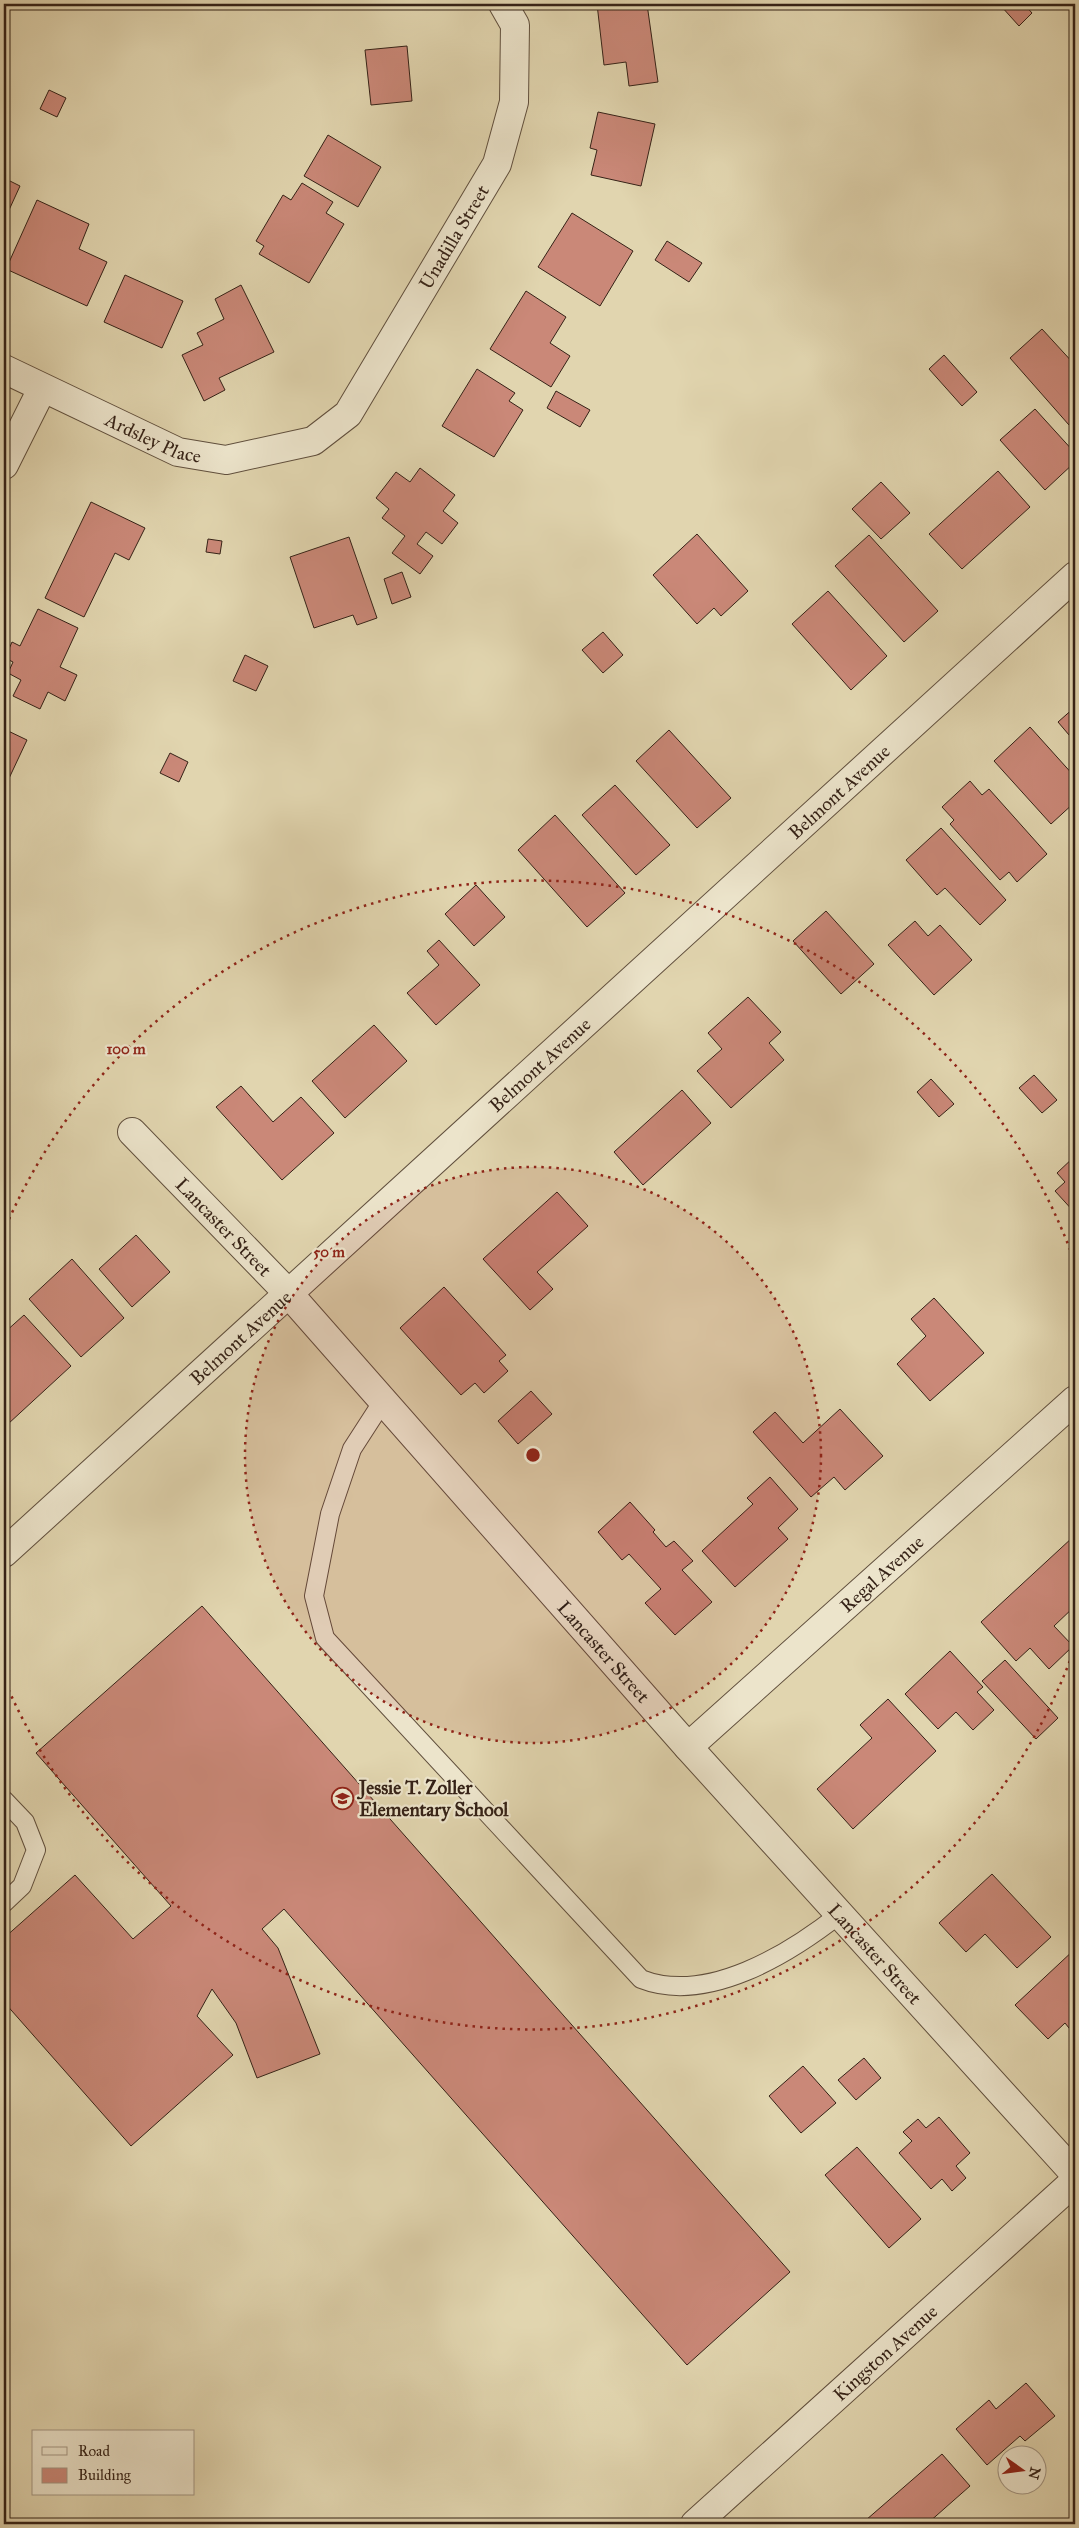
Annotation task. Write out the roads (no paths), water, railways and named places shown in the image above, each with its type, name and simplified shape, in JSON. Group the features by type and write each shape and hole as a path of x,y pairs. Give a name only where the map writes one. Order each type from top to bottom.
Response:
{"street":[{"name":"Unadilla Street","path":"313,441 348,414 498,164 514,102 515,24 503,4"},
{"name":"Ardsley Place","path":"4,369 42,389 178,452 226,460 313,441"},
{"path":"4,465 42,389"},
{"name":"Belmont Avenue","path":"4,1553 1075,576"},
{"name":"Lancaster Street","path":"132,1132 289,1294 688,1747 1075,2174"},
{"name":"Regal Avenue","path":"688,1747 1075,1400"},
{"name":"Kingston Avenue","path":"694,2524 1075,2181"}],"lane":[{"path":"383,1400 352,1448 330,1514 314,1596 325,1638 641,1979 657,1985 687,1986 744,1974 814,1935 840,1914"},
{"path":"4,1800 25,1822 36,1850 22,1886 4,1903"}],"place":[{"name":"Jessie T. Zoller Elementary School","path":"343,1798"}]}
